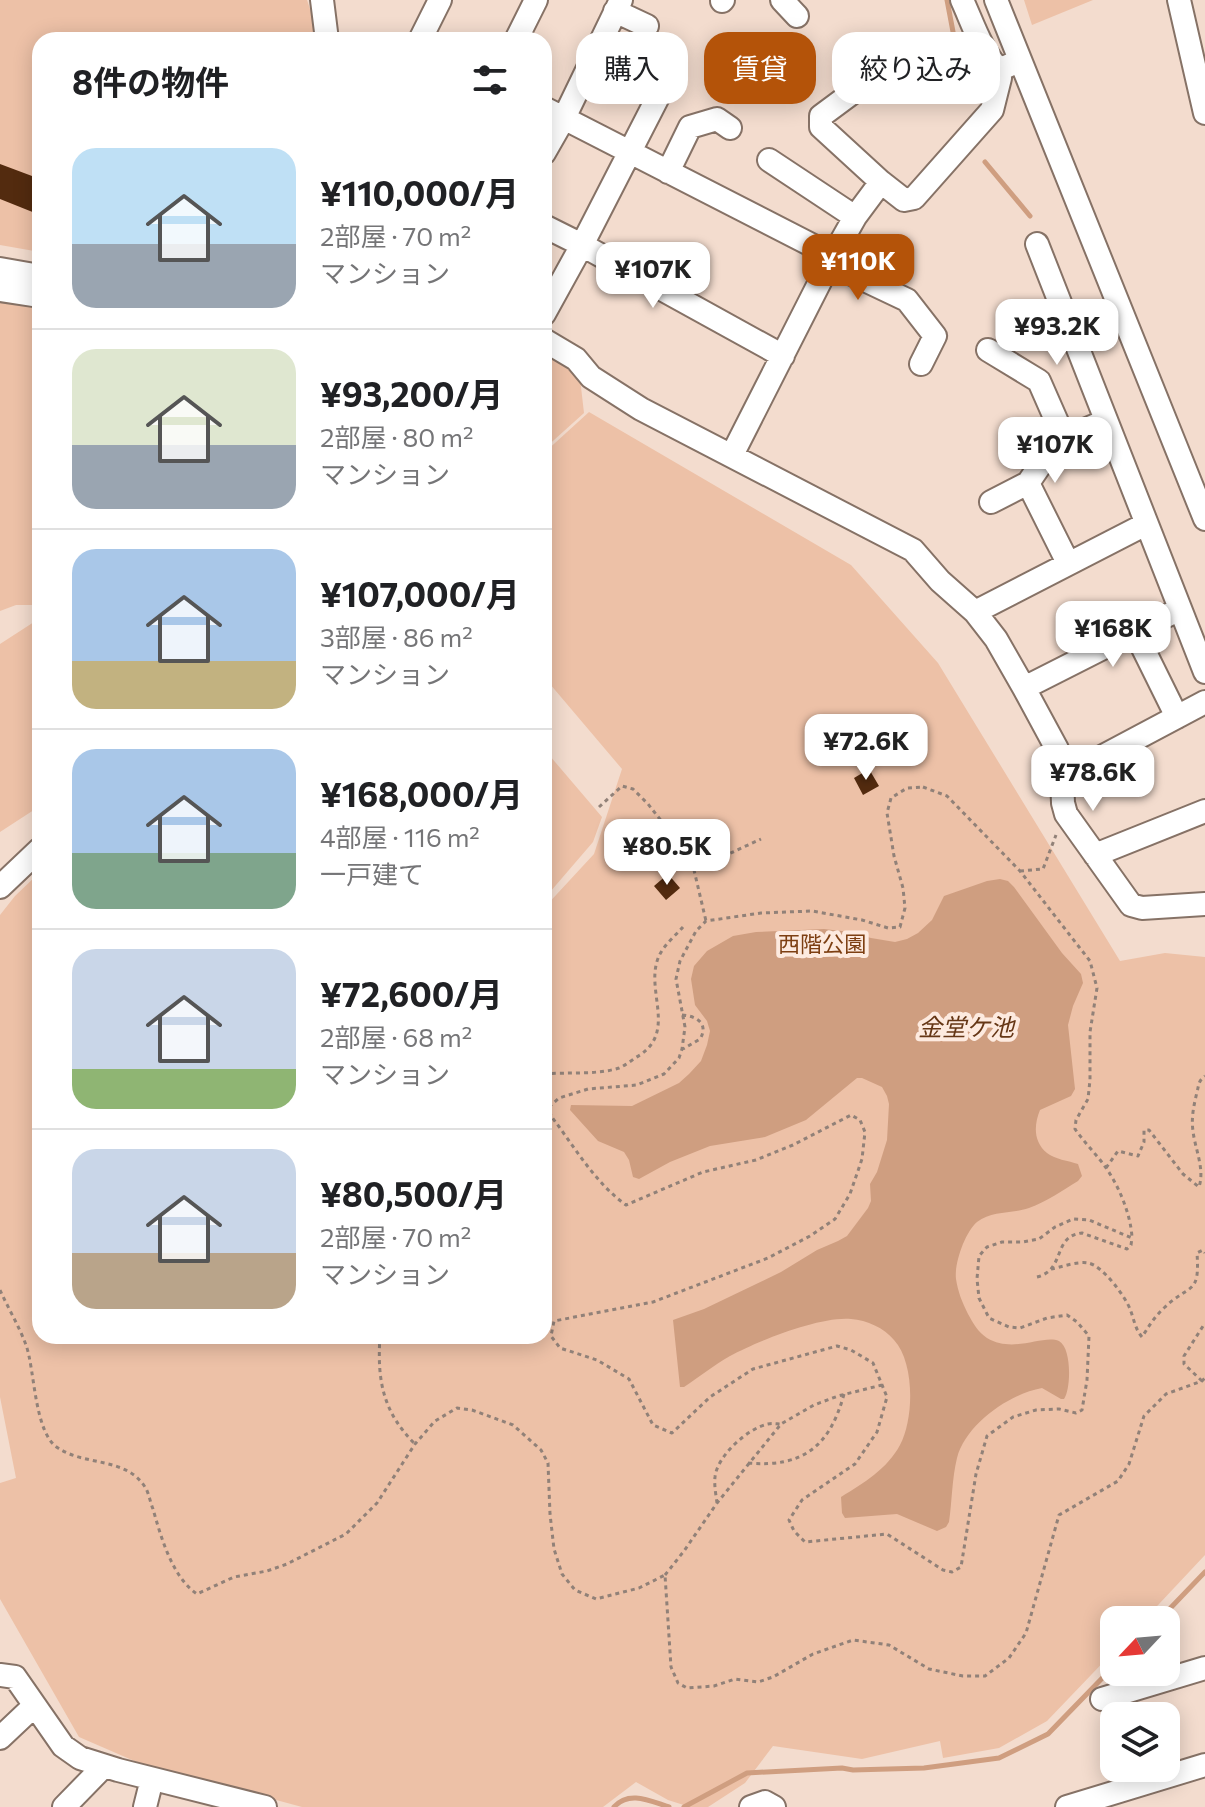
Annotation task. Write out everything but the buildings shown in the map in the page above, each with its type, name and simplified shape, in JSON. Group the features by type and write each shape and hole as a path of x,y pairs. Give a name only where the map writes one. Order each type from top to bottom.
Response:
{"street":[{"path":"322,0 326,32"},
{"path":"424,32 440,0"},
{"path":"520,32 536,0"},
{"path":"962,0 976,32"},
{"path":"996,0 1205,519"},
{"path":"1179,0 1205,113"},
{"path":"647,26 618,6 554,113 907,300 935,336 921,364"},
{"path":"1000,70 1021,61"},
{"path":"552,299 654,104"},
{"path":"837,104 821,116 821,127 904,200 914,198 992,110 994,104"},
{"path":"668,172 690,127 717,119 730,128"},
{"path":"769,160 855,217"},
{"path":"732,455 831,260 855,217 881,182"},
{"path":"552,230 783,356"},
{"path":"1037,244 1205,672"},
{"path":"0,269 32,275"},
{"path":"0,290 32,295"},
{"path":"552,345 576,359 591,377 641,409 913,550 940,581 975,612 996,639 1057,749 1066,814 1131,905 1142,908 1205,904"},
{"path":"988,350 1039,381 1064,438"},
{"path":"991,502 1028,483 1056,442 1106,421"},
{"path":"1028,483 1068,563"},
{"path":"975,612 1146,524"},
{"path":"1024,688 1180,609"},
{"path":"1135,632 1177,717"},
{"path":"1062,778 1205,702"},
{"path":"1095,855 1205,811"},
{"path":"0,887 32,857"},
{"path":"1102,1699 1205,1668"},
{"path":"0,1675 15,1677 63,1746 80,1758 265,1807"},
{"path":"0,1738 34,1706"},
{"path":"1067,1807 1205,1765"},
{"path":"64,1807 104,1766"},
{"path":"145,1807 152,1779"},
{"path":"751,1807 765,1802 774,1807"}],"path":[{"path":"599,807 622,786 633,789 648,804 681,846 694,870 706,921"},
{"path":"552,1104 559,1098 588,1089 637,1085 664,1074 679,1058 685,1027 676,979 680,961 696,931 706,921 761,913 812,911 888,928 900,927 905,908 903,888 887,813 891,798 907,788 923,787 947,796 1020,871 1090,961 1097,988 1090,1032 1088,1099 1076,1120 1075,1129 1106,1168 1123,1202 1132,1227 1131,1245 1127,1249 1082,1233 1074,1234 1067,1237 1051,1269 1037,1277"},
{"path":"1020,871 1043,869 1066,814"},
{"path":"612,823 647,864"},
{"path":"694,870 761,839"},
{"path":"552,1074 622,1067 647,1050 657,1034 656,965 659,955 683,927"},
{"path":"682,1015 696,1017 705,1027 700,1039 682,1049"},
{"path":"1106,1168 1118,1151 1138,1156 1144,1142 1144,1130 1149,1130 1183,1174 1199,1187 1202,1170 1193,1129 1193,1112 1200,1080 1205,1076"},
{"path":"552,1117 614,1196 626,1205 703,1172 756,1160 851,1115 860,1120 865,1132 862,1159 850,1194 835,1219 810,1236 768,1258 653,1302 554,1321 552,1331"},
{"path":"552,1337 560,1348 597,1360 629,1379 653,1425 672,1433 710,1397 753,1369 837,1346 851,1350 873,1363 887,1397 877,1432 855,1464 802,1500 789,1520 794,1531 805,1542 887,1534 943,1570 952,1572 961,1567 976,1474 987,1436 1013,1417 1036,1410 1059,1409 1076,1413 1082,1410 1087,1380 1089,1336 1067,1315 1047,1318 1020,1328 1009,1327 989,1318 979,1298 979,1256 987,1247 1002,1242 1039,1239 1073,1219 1089,1220 1132,1238"},
{"path":"1051,1269 1088,1263 1097,1266 1125,1297 1142,1337 1166,1305 1192,1288 1199,1275 1197,1253 1203,1250 1205,1253"},
{"path":"0,1290 26,1347 40,1417 49,1439 57,1448 82,1458 132,1471 146,1488 168,1557 197,1594 234,1577 287,1564 346,1534 377,1503 415,1444 435,1421 457,1408 472,1410 513,1425 541,1450 548,1463 554,1549 562,1574 575,1590 596,1599 639,1588 665,1575 717,1503 781,1424 814,1405 882,1385"},
{"path":"1204,1380 1184,1364 1184,1356 1205,1323"},
{"path":"380,1344 384,1397 389,1412 415,1444"},
{"path":"665,1575 671,1667 678,1683 687,1688 714,1686 735,1679 758,1682 813,1654 853,1640 889,1645 929,1669 963,1676 985,1676 1009,1658 1026,1633 1059,1515 1118,1481 1129,1464 1144,1416 1166,1394 1204,1380"},
{"path":"748,1463 776,1464 805,1454 828,1435 844,1394"},
{"path":"717,1503 714,1478 726,1452 763,1426 781,1424"}],"green space":[{"path":"0,0 307,0 315,32 32,32 32,251 0,245"},
{"path":"1024,0 1093,0 1032,25"},
{"path":"0,296 32,299 32,605 16,605 0,611"},
{"path":"552,355 583,375 584,413 552,442"},
{"name":"西階公園","path":"589,412 851,565 938,663 1120,961 1165,953 1205,957 1205,1555 1157,1606 1100,1606 1100,1666 1047,1721 999,1748 943,1758 940,1741 862,1759 773,1746 745,1783 708,1807 690,1807 668,1800 636,1782 603,1807 302,1807 139,1763 79,1737 0,1599 0,1483 16,1478 0,1397 0,915 32,880 32,1344 552,1344 552,899 594,854 622,769 552,686 552,446"},
{"path":"32,623 32,811 0,832 0,644"},
{"path":"552,758 602,817 593,842 552,890"}],"water":[{"name":"金堂ケ池","path":"1000,879 1014,887 1081,974 1083,983 1068,1025 1075,1089 1071,1096 1040,1110 1036,1127 1042,1148 1054,1157 1078,1164 1082,1176 1035,1205 995,1214 977,1222 961,1249 956,1279 968,1314 987,1338 1007,1344 1052,1340 1063,1345 1069,1369 1066,1394 1061,1399 1042,1388 1029,1391 990,1412 979,1422 962,1445 957,1458 946,1527 937,1531 897,1514 845,1518 841,1497 882,1468 895,1454 905,1434 910,1406 909,1376 901,1350 894,1340 880,1328 863,1321 823,1321 742,1350 680,1387 673,1320 704,1309 781,1272 847,1236 871,1201 870,1184 887,1140 889,1104 882,1087 857,1078 806,1120 765,1137 710,1146 639,1179 633,1177 624,1152 598,1141 570,1110 571,1105 632,1106 679,1083 689,1074 701,1061 710,1031 695,1005 691,979 694,966 707,951 733,936 824,929 895,942 918,933 932,920 944,896"}],"waterway":[{"path":"947,0 953,32"},
{"path":"985,162 1030,216"},
{"path":"1172,1606 1205,1572"},
{"path":"684,1807 747,1773 924,1768 999,1758 1048,1734 1100,1680"},
{"path":"614,1807 633,1798 669,1807"}]}
